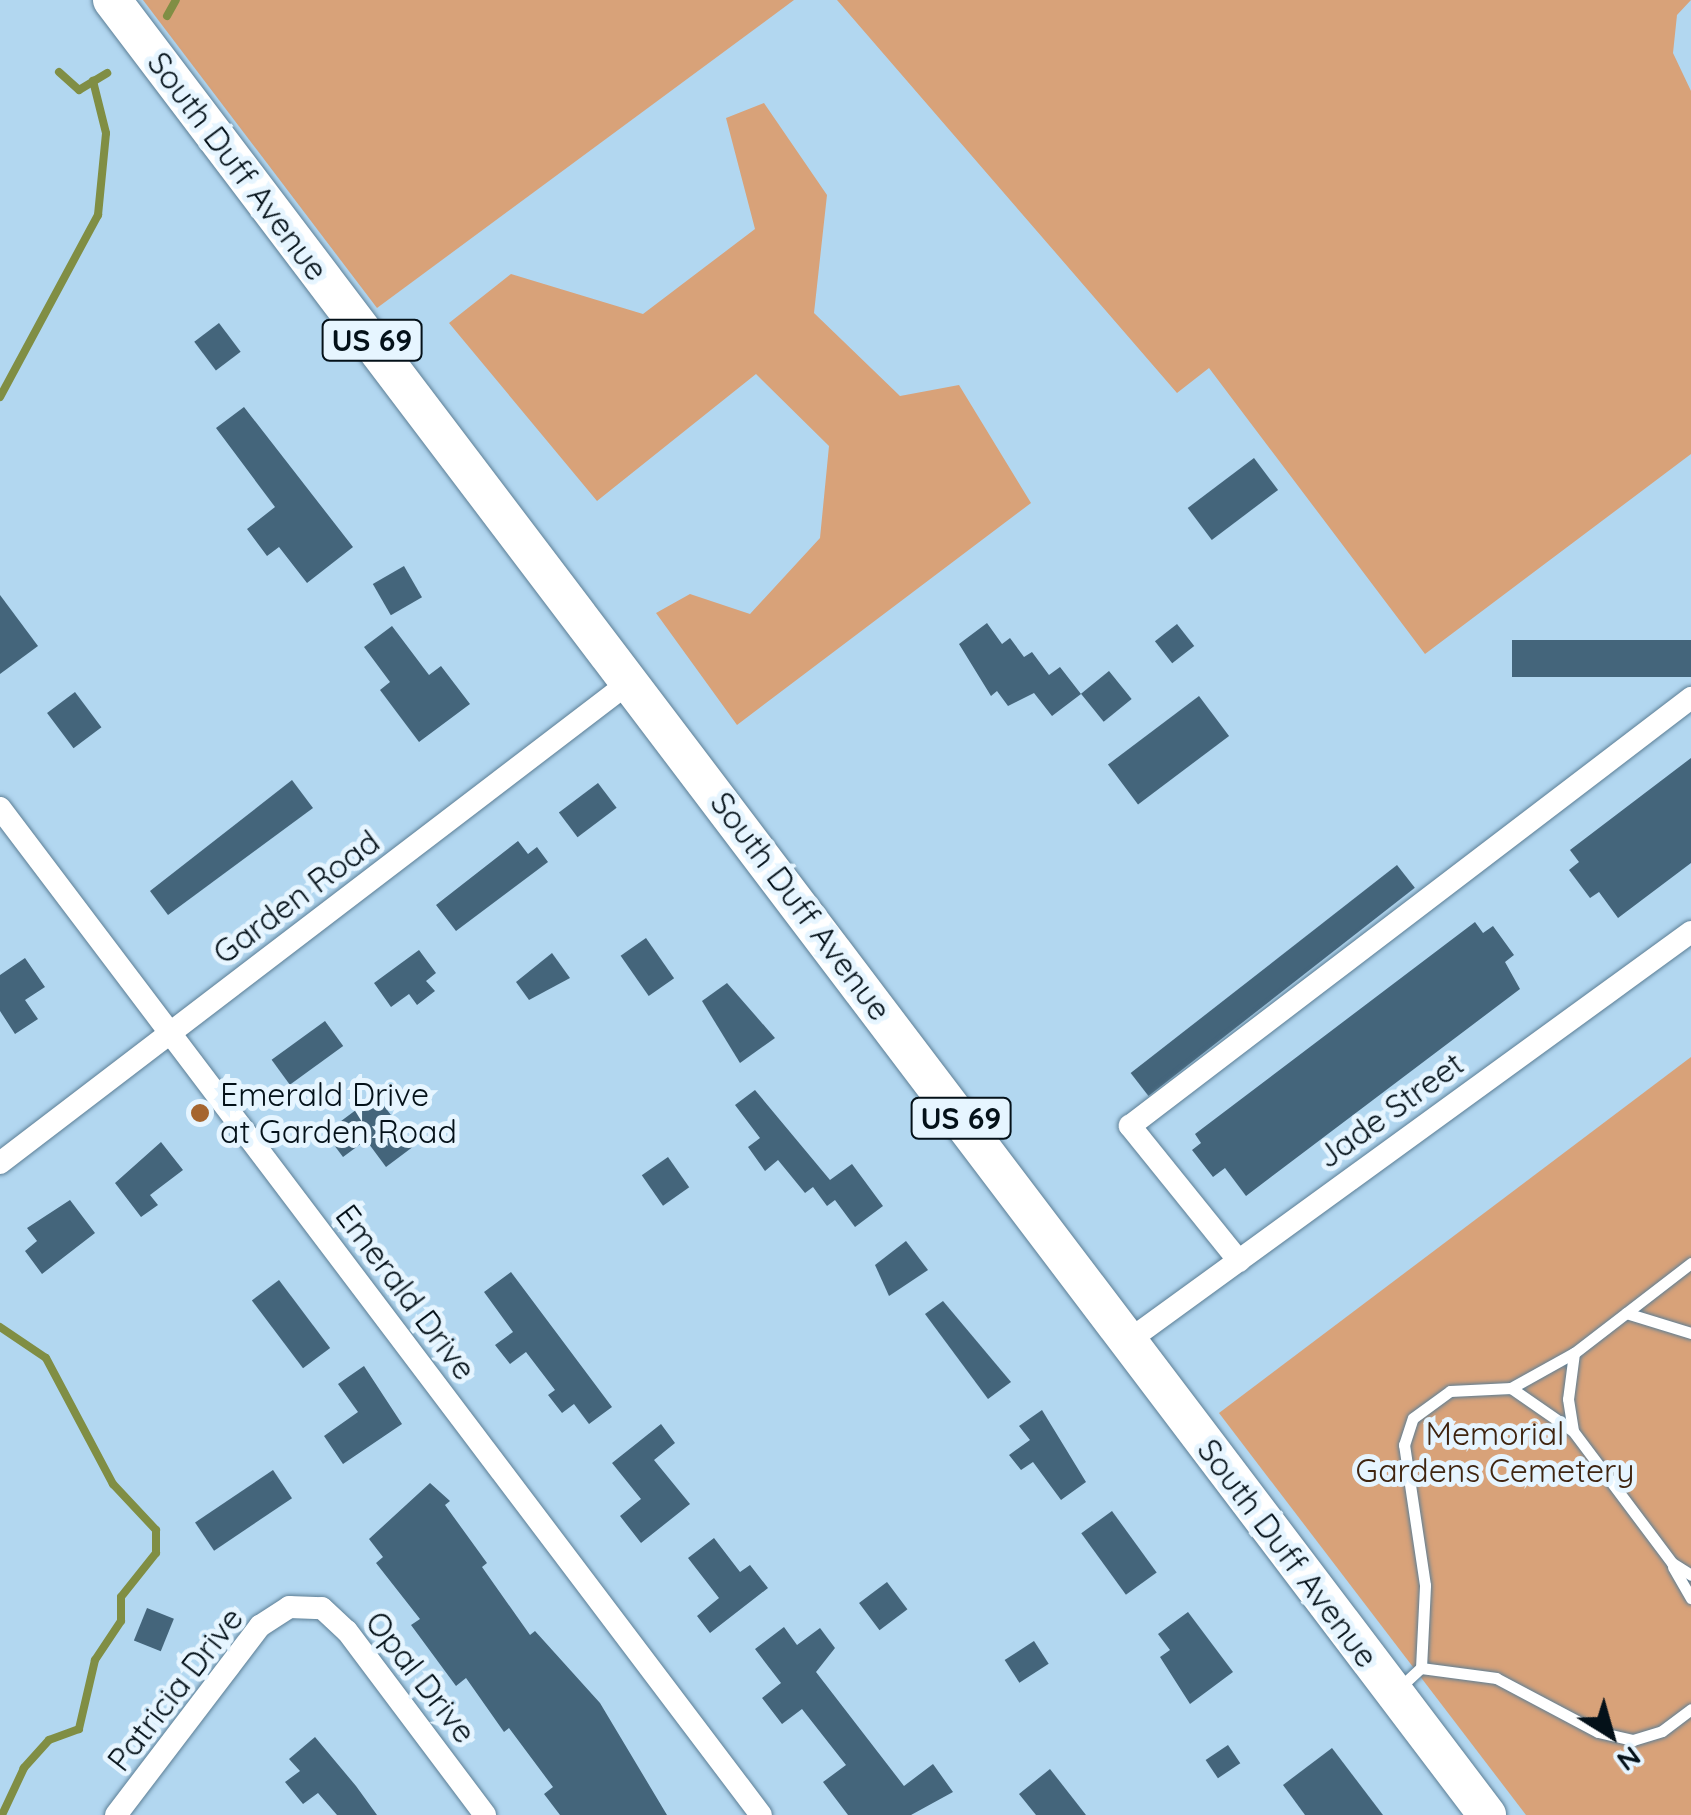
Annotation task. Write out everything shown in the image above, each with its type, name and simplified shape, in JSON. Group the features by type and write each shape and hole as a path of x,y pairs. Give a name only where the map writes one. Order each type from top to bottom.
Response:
{"main road":[{"name":"South Duff Avenue","path":"112,0 1128,1341 1408,1680 1487,1815"}],"street":[{"name":"Garden Road","path":"0,1162 631,681"},
{"path":"1239,1261 1130,1126 1691,698"},
{"name":"Emerald Drive","path":"0,808 761,1815"},
{"name":"Jade Street","path":"1128,1341 1691,932"},
{"name":"Patricia Drive","path":"116,1815 260,1626 289,1608"},
{"name":"Opal Drive","path":"289,1608 322,1608 347,1631 485,1815"}],"lane":[{"path":"1691,1263 1574,1352 1510,1388 1450,1390 1413,1418 1404,1444 1425,1585 1408,1680 1496,1678 1572,1720 1634,1740 1662,1731 1691,1708"},
{"path":"1626,1314 1691,1333"},
{"path":"1573,1431 1568,1399 1574,1352"},
{"path":"1510,1388 1573,1431 1672,1563 1691,1598"},
{"path":"1672,1563 1691,1575"}],"green space":[{"path":"143,0 794,0 377,308"},
{"path":"837,0 1691,0 1677,15 1673,53 1691,91 1691,454 1425,654 1209,368 1177,393"},
{"path":"764,103 827,195 814,313 900,396 959,385 1031,503 737,725 656,613 690,594 750,614 820,538 829,446 756,374 597,501 449,323 511,274 643,314 755,229 726,118"},
{"name":"Memorial Gardens Cemetery","path":"1691,1057 1691,1815 1526,1815 1219,1413"}],"building":[{"path":"219,323 241,352 216,370 194,342"},
{"path":"244,407 353,547 307,583 279,547 267,556 247,529 275,507 216,428"},
{"path":"1254,458 1278,490 1212,540 1188,508"},
{"path":"404,566 422,597 391,615 373,584"},
{"path":"0,595 38,646 0,674"},
{"path":"987,623 1002,644 1010,638 1024,657 1032,652 1049,675 1060,667 1081,694 1052,716 1034,693 1008,706 997,691 991,696 959,644"},
{"path":"1177,624 1194,646 1172,663 1155,641"},
{"path":"392,626 429,675 441,666 470,704 419,742 380,690 390,682 364,647"},
{"path":"1512,640 1691,640 1691,677 1512,677"},
{"path":"1109,671 1132,699 1104,722 1081,694"},
{"path":"75,692 101,727 74,748 47,713"},
{"path":"1199,696 1229,736 1138,805 1108,765"},
{"path":"1691,758 1691,863 1618,918 1599,892 1590,898 1569,870 1579,862 1570,850"},
{"path":"292,780 313,808 168,915 150,891"},
{"path":"598,783 617,808 578,837 559,812"},
{"path":"518,841 528,854 537,847 548,862 456,931 436,905"},
{"path":"1397,865 1415,888 1149,1096 1131,1073"},
{"path":"1475,922 1483,933 1493,926 1514,955 1505,962 1520,989 1246,1196 1225,1168 1213,1177 1192,1150 1201,1143 1195,1134"},
{"path":"646,938 674,978 649,996 621,956"},
{"path":"419,950 436,973 426,981 435,991 417,1005 409,994 391,1007 374,983"},
{"path":"552,953 570,978 529,1000 516,982"},
{"path":"25,958 45,987 25,1000 38,1019 15,1034 0,1011 0,975"},
{"path":"727,983 775,1038 740,1063 702,1001"},
{"path":"325,1021 343,1046 290,1085 272,1060"},
{"path":"755,1090 830,1180 852,1164 883,1206 855,1227 835,1200 827,1206 813,1187 805,1193 778,1160 765,1171 748,1147 760,1138 735,1105"},
{"path":"376,1095 414,1146 386,1167 366,1140 343,1157 325,1133"},
{"path":"161,1142 183,1170 150,1195 158,1205 141,1217 115,1183"},
{"path":"668,1157 689,1187 663,1206 642,1175"},
{"path":"70,1200 95,1233 42,1274 25,1251 37,1241 27,1228"},
{"path":"906,1241 928,1270 889,1296 875,1265"},
{"path":"511,1272 612,1407 589,1424 574,1404 562,1413 548,1395 555,1390 526,1352 510,1364 495,1345 513,1332 484,1292"},
{"path":"279,1280 330,1348 303,1368 252,1300"},
{"path":"943,1301 1011,1382 988,1399 925,1314"},
{"path":"364,1366 402,1424 343,1464 324,1436 358,1412 338,1384"},
{"path":"1042,1410 1086,1482 1061,1500 1033,1462 1021,1470 1009,1455 1030,1440 1019,1426"},
{"path":"661,1424 675,1443 654,1460 690,1504 641,1543 620,1516 641,1499 612,1463"},
{"path":"273,1470 292,1498 214,1551 195,1523"},
{"path":"430,1483 450,1501 445,1505 487,1563 482,1567 530,1635 535,1631 600,1703 667,1815 560,1815 544,1794 553,1787 509,1728 504,1732 466,1678 456,1686 411,1625 420,1619 376,1563 383,1557 369,1539"},
{"path":"1112,1511 1157,1572 1126,1595 1081,1533"},
{"path":"714,1538 740,1572 750,1565 768,1588 710,1633 697,1616 719,1598 688,1558"},
{"path":"887,1582 907,1609 880,1630 859,1603"},
{"path":"147,1608 174,1619 161,1651 134,1640"},
{"path":"1188,1612 1233,1672 1190,1704 1160,1657 1170,1650 1158,1634"},
{"path":"784,1627 797,1645 820,1628 835,1648 816,1672 904,1786 933,1764 953,1792 911,1815 848,1815 823,1782 846,1765 802,1709 782,1724 762,1698 781,1683 755,1649"},
{"path":"1034,1641 1049,1664 1019,1683 1005,1660"},
{"path":"315,1737 377,1815 337,1815 318,1793 303,1804 285,1782 300,1771 289,1759"},
{"path":"1228,1745 1240,1763 1218,1778 1206,1760"},
{"path":"1332,1748 1383,1815 1305,1815 1283,1785"},
{"path":"1050,1769 1086,1815 1036,1815 1019,1794"}],"waterway":[{"path":"167,16 176,0"},
{"path":"59,72 79,90 107,73"},
{"path":"0,397 98,215 106,133 93,81"},
{"path":"0,1327 46,1358 113,1484 156,1530 156,1553 121,1597 121,1621 95,1660 79,1729 49,1740 24,1768 2,1815"}],"place":[{"name":"Emerald Drive at Garden Road","path":"200,1113"}]}
